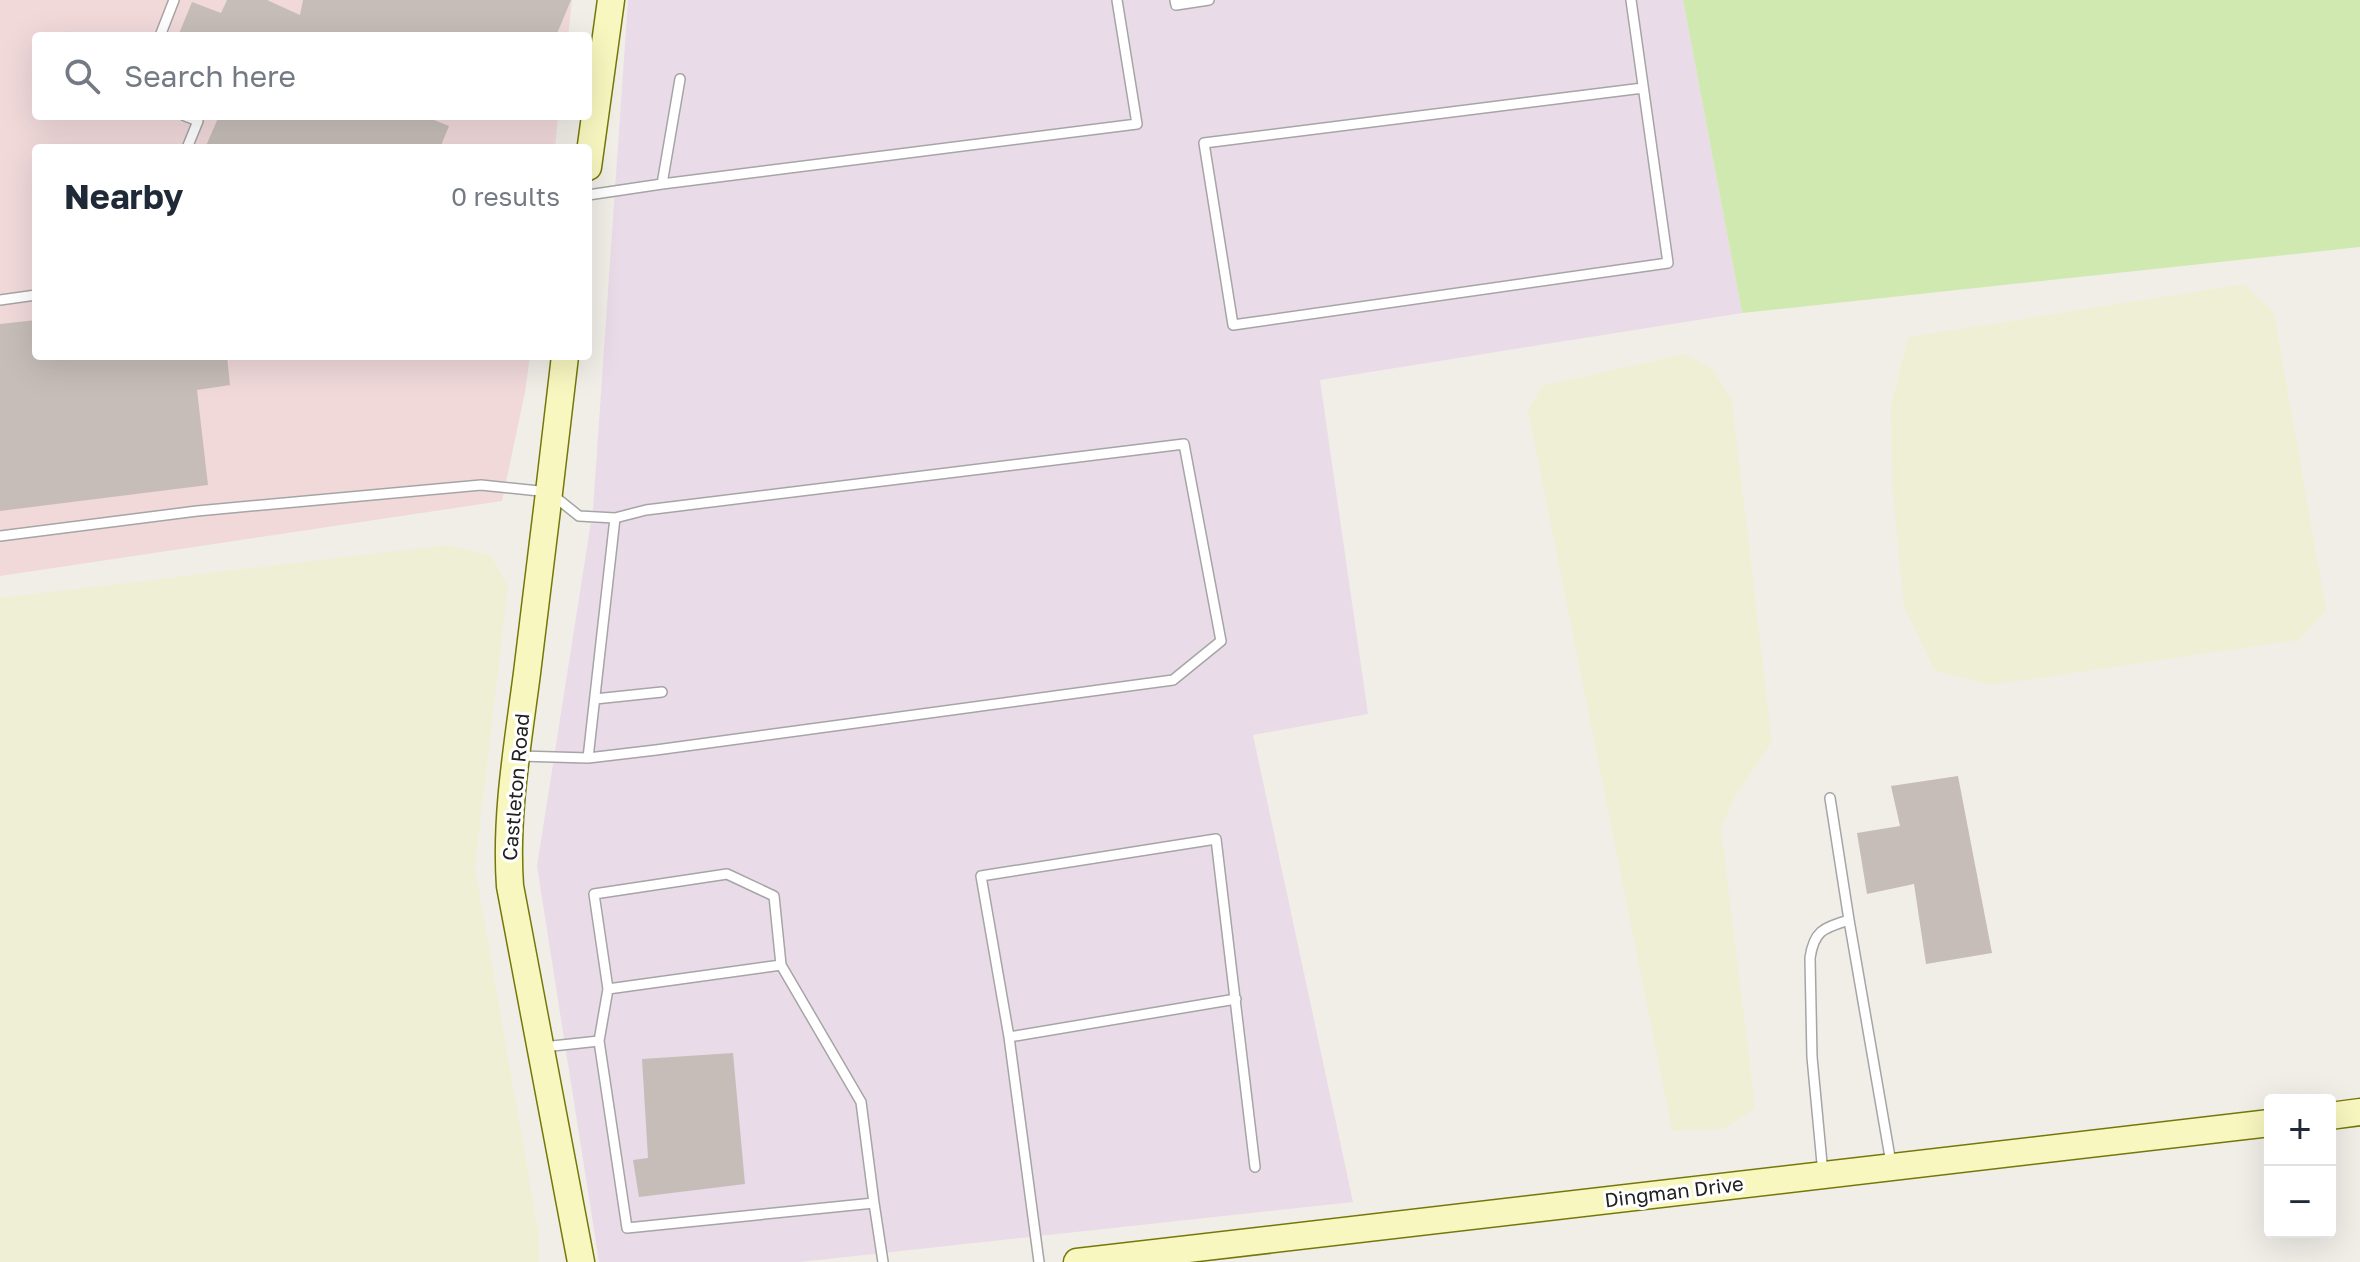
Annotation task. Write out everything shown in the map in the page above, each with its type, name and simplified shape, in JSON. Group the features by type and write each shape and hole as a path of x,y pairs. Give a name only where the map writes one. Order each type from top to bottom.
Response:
{"main road":[{"path":"591,144 611,0"},
{"name":"Castleton Road","path":"565,360 516,756 509,824 510,886 581,1262"},
{"path":"2336,1115 2360,1112"},
{"name":"Dingman Drive","path":"1077,1262 2264,1124"}],"lane":[{"path":"162,32 174,0"},
{"path":"592,194 1137,124 1117,0"},
{"path":"1175,0 1176,5 1209,0"},
{"path":"1631,0 1668,263 1233,325 1204,143 1643,88"},
{"path":"662,184 680,79"},
{"path":"189,144 198,121 195,120"},
{"path":"0,300 32,296"},
{"path":"0,536 197,511 481,485 549,492 579,516 615,518 646,510 1184,444 1221,641 1173,680 588,758 516,756"},
{"path":"588,758 615,518"},
{"path":"595,699 662,692"},
{"path":"1830,798 1892,1167"},
{"path":"1039,1262 1009,1037 981,876 1216,839 1255,1167"},
{"path":"874,1203 627,1228 599,1041 608,989 594,894 727,874 774,896 781,965 861,1102 883,1262"},
{"path":"1823,1174 1812,1057 1810,958 1816,936 1825,928 1849,920"},
{"path":"608,989 781,965"},
{"path":"1009,1037 1236,999"},
{"path":"540,1048 599,1041"}],"shaded area":[{"path":"0,0 572,0 568,32 32,32 32,120 558,120 555,144 32,144 32,360 529,360 502,501 0,576"},
{"path":"628,0 1683,0 1742,313 1320,380 1368,714 1253,735 1353,1202 800,1262 599,1262 537,866 593,509"}],"green space":[{"path":"1683,0 2360,0 2360,247 1742,313"},
{"path":"2244,284 2274,313 2326,610 2299,640 1991,685 1935,671 1904,607 1892,486 1891,405 1908,337"},
{"path":"1685,354 1712,368 1732,401 1772,742 1735,796 1721,827 1755,1108 1724,1129 1672,1131 1528,411 1542,386"},
{"path":"446,545 490,555 508,586 475,867 539,1236 539,1262 0,1262 0,598"}],"building":[{"path":"227,0 267,0 300,15 303,0 571,0 558,32 180,32 192,2 221,13"},
{"path":"217,120 434,120 449,126 442,144 207,144"},
{"path":"32,320 32,360 227,360 230,385 197,390 208,485 0,511 0,324"},
{"path":"1958,776 1992,953 1926,964 1914,884 1867,894 1857,833 1900,826 1891,786"},
{"path":"733,1053 745,1184 639,1197 633,1160 648,1158 642,1059"}]}
